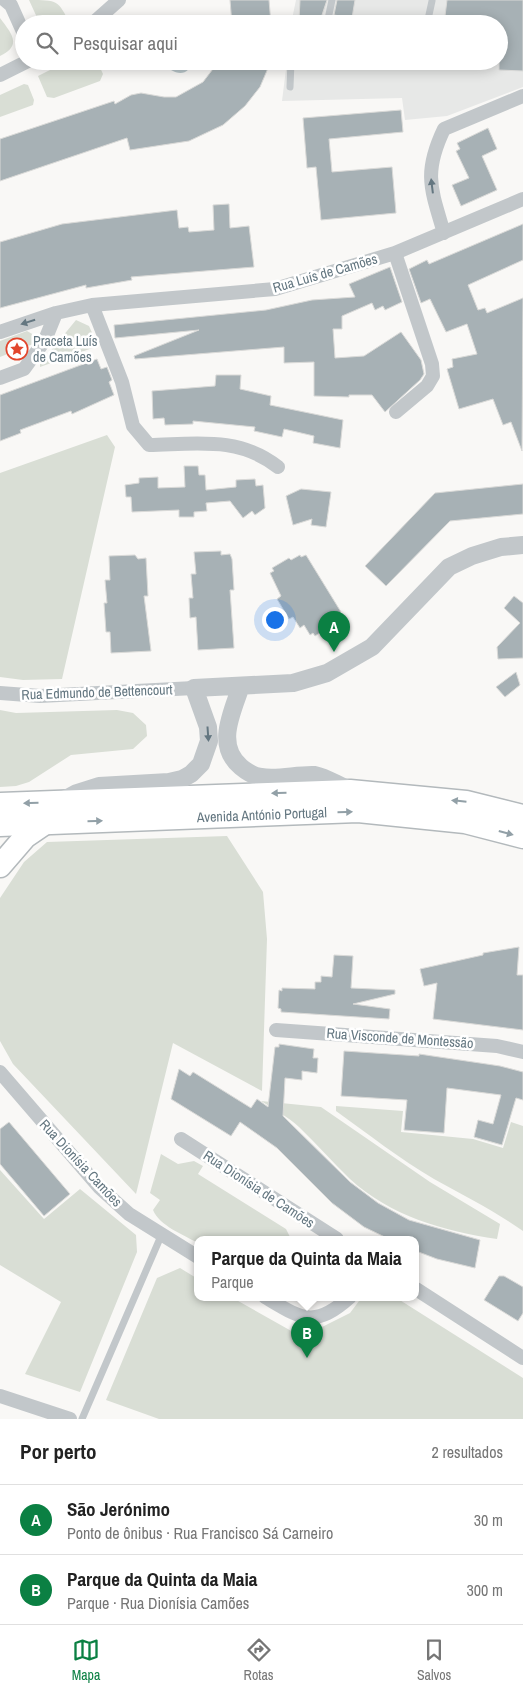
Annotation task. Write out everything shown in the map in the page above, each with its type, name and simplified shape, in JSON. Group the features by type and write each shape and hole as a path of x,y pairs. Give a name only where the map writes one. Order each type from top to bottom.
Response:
{"main road":[{"name":"Avenida António Portugal","path":"0,804 350,791 466,802 523,816"},
{"name":"Avenida António Portugal","path":"0,825 358,811 465,822 523,837"},
{"path":"0,866 25,837 47,822"}],"street":[{"path":"5,0 11,5 15,15"},
{"path":"102,15 119,0"},
{"path":"0,75 15,68"},
{"path":"444,233 430,186 432,153 444,129 523,96"},
{"name":"Rua Luís de Camões","path":"0,332 56,313 92,305 275,289 395,253 523,199"},
{"path":"395,253 432,364 433,376 426,386 396,412"},
{"path":"92,305 122,382 133,426 149,445 225,444 263,455 278,468"},
{"path":"0,378 24,369 46,340 56,313"},
{"path":"62,802 77,793 99,786 169,782 182,779 191,774 201,764 206,754 209,740 208,727 194,688 293,683 326,673 372,647 449,567 472,556 501,547 523,545"},
{"path":"241,686 227,727 226,741 229,753 238,764 249,774 262,777 316,775 350,791"},
{"name":"Rua Edmundo de Bettencourt","path":"0,693 40,696 194,688"},
{"name":"Rua Visconde de Montessão","path":"276,1030 497,1046 523,1052"},
{"name":"Rua Dionísia Camões","path":"0,1072 99,1187 129,1214 194,1256"},
{"name":"Rua Dionísia de Camões","path":"180,1139 332,1236"},
{"path":"419,1291 523,1358"},
{"path":"272,1301 298,1316 320,1318 335,1310 345,1301"},
{"path":"0,1396 70,1419"}],"lane":[{"path":"329,15 332,0"},
{"path":"428,15 431,0"},
{"path":"290,87 291,70"},
{"path":"82,1419 161,1236"}],"shaded area":[{"path":"29,0 52,1 63,10 66,15 36,15"},
{"path":"296,0 523,0 523,87 447,116 405,120 402,98 282,101 286,70 508,70 508,15 293,15"},
{"path":"0,18 11,34 13,43 7,52 0,56"},
{"path":"50,70 101,70 103,74 100,81 54,98 47,97 38,76"},
{"path":"171,70 188,70 182,73"},
{"path":"24,84 28,85 34,100 33,105 0,117 0,95"},
{"path":"76,320 89,326 98,346 40,367 40,364"},
{"path":"27,331 34,335 33,344 0,357 0,341"},
{"path":"107,435 115,447 62,679 23,680 0,677 0,473"},
{"path":"0,710 16,713 117,710 133,713 146,725 147,736 133,749 71,755 29,782 16,786 0,787"},
{"path":"227,836 263,892 267,939 262,1091 173,1043 136,1194 13,1064 0,1041 0,898 24,862 47,842"},
{"path":"261,1101 321,1107 430,1182 500,1224 497,1239 438,1226 419,1220 382,1203 350,1179 295,1123"},
{"path":"336,1106 403,1111 401,1132 473,1139 503,1148 511,1122 523,1126 523,1231 409,1163 336,1111"},
{"path":"161,1154 178,1164 194,1161 203,1166 198,1174 286,1229 290,1236 194,1236 194,1241 172,1229 156,1216 153,1210 160,1200 150,1193"},
{"path":"0,1170 44,1219 80,1189 136,1235 137,1252 80,1392 25,1374 61,1302 0,1265"},
{"path":"180,1268 194,1277 194,1301 238,1301 302,1337 350,1313 359,1301 401,1301 523,1378 523,1419 159,1419 106,1400 157,1278"}],"building":[{"path":"230,0 269,0 270,15 231,15"},
{"path":"300,0 327,0 322,15 299,15"},
{"path":"337,0 355,0 352,15 334,15"},
{"path":"447,0 523,0 523,71 499,70 508,70 508,15 445,15"},
{"path":"212,70 267,70 260,87 245,106 223,125 189,141 130,150 127,138 0,181 0,139 114,101 115,104 131,95 141,93 176,97 203,82"},
{"path":"401,110 403,132 329,139 332,172 392,167 396,213 321,220 316,167 307,168 303,118"},
{"path":"488,128 497,149 482,156 497,190 461,206 452,185 469,178 456,151 460,149 457,143"},
{"path":"229,204 230,228 249,226 254,267 131,277 132,280 86,288 86,285 0,308 0,242 62,224 177,210 179,228 188,227 189,232 214,230 213,205"},
{"path":"523,224 523,260 468,285 478,310 485,308 487,313 523,298 522,451 511,422 503,425 493,399 459,409 447,369 453,367 452,359 477,354 467,324 446,332 430,299 421,303 409,269 427,260 429,264"},
{"path":"390,267 402,302 385,310 383,306 375,310 372,303 342,316 342,329 333,329 335,358 364,356 401,332 421,360 424,374 420,380 385,412 372,395 349,395 349,397 314,396 314,362 284,363 284,347 135,359 134,356 199,330 115,338 114,325 266,310 312,300 355,297 349,284"},
{"path":"97,359 101,369 107,367 112,380 109,382 114,395 72,414 71,411 20,430 21,433 0,441 0,395"},
{"path":"216,375 241,375 240,389 271,396 270,405 343,420 340,448 313,443 314,436 284,429 282,437 254,431 255,427 193,421 193,424 165,425 164,418 153,419 152,391 215,386"},
{"path":"184,466 198,466 199,475 205,475 206,490 236,487 236,480 255,479 256,486 263,485 265,508 255,515 252,511 243,518 230,501 206,503 207,511 194,512 194,517 179,517 179,510 132,512 131,497 126,497 125,485 139,483 139,478 158,477 158,488 185,487"},
{"path":"523,484 523,514 450,521 386,586 365,566 435,493"},
{"path":"301,489 331,492 326,527 311,525 312,519 293,525 286,496"},
{"path":"221,551 221,555 230,554 232,559 234,590 230,590 234,648 198,650 196,617 190,618 189,598 193,598 191,574 196,574 194,552"},
{"path":"135,555 138,559 146,558 148,596 144,596 151,651 111,653 110,632 106,632 104,603 107,603 105,580 110,580 109,556"},
{"path":"300,555 301,557 306,555 341,612 337,614 339,617 331,622 332,625 315,636 313,633 310,635 304,625 300,628 293,617 289,619 277,599 281,596 270,573 274,571 272,568 289,558 291,560"},
{"path":"514,596 523,603 523,658 498,659 497,647 520,623 504,608"},
{"path":"516,672 520,685 505,697 496,687"},
{"path":"519,947 517,975 523,975 523,1030 433,1019 437,983 424,986 420,969 483,955 483,953"},
{"path":"334,955 353,956 351,988 395,990 395,994 353,1004 390,1009 389,1019 281,1012 281,1009 278,1008 279,990 282,991 282,988 315,989 315,982 321,982 321,976 332,977"},
{"path":"279,1044 314,1049 313,1058 318,1058 317,1073 302,1071 302,1080 285,1078 283,1116 350,1182 378,1203 409,1220 480,1240 475,1268 437,1259 419,1252 419,1236 383,1236 364,1227 332,1203 277,1148 240,1122 231,1136 171,1099 179,1069 190,1076 193,1072 251,1108 257,1099 268,1107 275,1047 279,1047"},
{"path":"344,1051 419,1056 419,1054 500,1066 523,1072 523,1100 516,1098 502,1145 474,1137 478,1120 493,1124 501,1095 447,1088 444,1133 404,1130 407,1100 341,1096"},
{"path":"9,1122 70,1194 44,1216 0,1164 0,1129"},
{"path":"499,1276 504,1276 523,1287 523,1313 518,1321 484,1300"}],"place":[{"name":"Praceta Luís de Camões","path":"17,349"},
{"name":"São Jerónimo","path":"334,652"},
{"name":"Parque da Quinta da Maia","path":"307,1358"}]}
